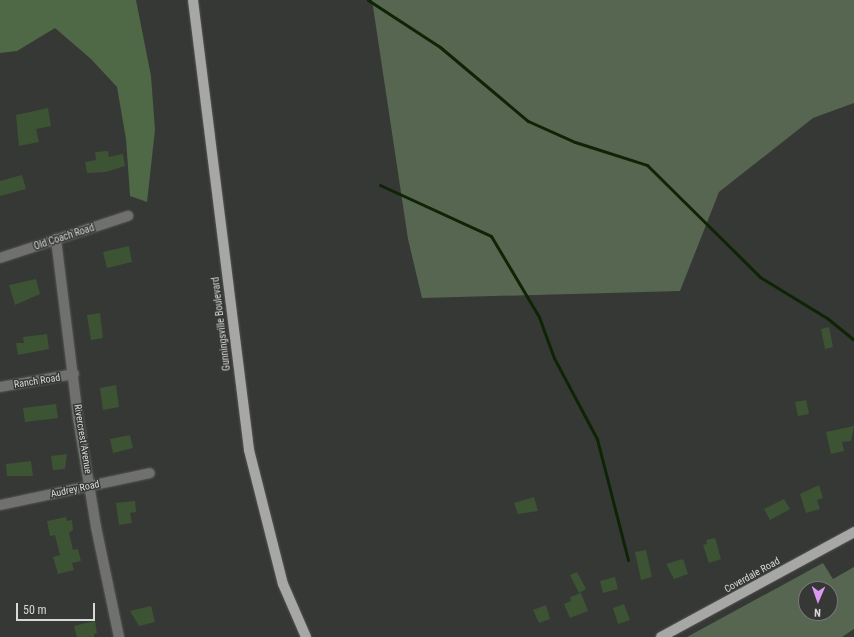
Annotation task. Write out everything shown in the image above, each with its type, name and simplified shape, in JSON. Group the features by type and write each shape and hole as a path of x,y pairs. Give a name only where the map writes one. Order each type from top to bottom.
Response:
{"main road":[{"name":"Gunningsville Boulevard","path":"193,0 249,450 283,584 306,637"},
{"name":"Coverdale Road","path":"661,637 854,532"}],"street":[{"name":"Old Coach Road","path":"0,258 128,216"},
{"name":"Rivercrest Avenue","path":"56,239 90,486 119,637"},
{"name":"Ranch Road","path":"0,386 74,374"},
{"name":"Audrey Road","path":"0,505 150,473"}],"green space":[{"path":"0,0 136,0 151,76 155,130 147,202 130,196 126,139 117,87 91,59 55,28 17,51 0,53"},
{"path":"372,0 854,0 854,103 813,118 719,192 680,291 422,298 408,239"},
{"path":"823,563 833,579 854,567 854,629 842,637 687,637"}],"building":[{"path":"48,108 51,126 36,129 39,142 19,146 16,115"},
{"path":"108,151 109,157 123,154 125,166 106,172 87,173 85,162 96,160 95,152"},
{"path":"22,175 26,189 0,196 0,181"},
{"path":"129,246 132,262 107,268 103,252"},
{"path":"36,279 40,294 15,305 9,285"},
{"path":"100,313 103,338 91,340 87,315"},
{"path":"829,327 833,347 825,349 821,329"},
{"path":"47,334 49,349 18,355 16,343 24,343 23,337"},
{"path":"116,385 119,407 103,410 100,388"},
{"path":"806,400 809,414 798,416 795,402"},
{"path":"56,404 58,418 25,422 23,408"},
{"path":"854,426 851,441 842,442 844,451 831,454 826,432"},
{"path":"130,435 133,448 113,453 110,439"},
{"path":"67,454 65,469 53,470 51,456"},
{"path":"31,461 33,476 7,476 6,464"},
{"path":"819,485 823,498 817,500 820,509 806,513 800,494"},
{"path":"534,497 538,511 518,514 514,503"},
{"path":"784,499 790,509 770,520 764,509"},
{"path":"135,501 136,512 130,513 132,523 119,525 116,503"},
{"path":"66,517 67,521 72,520 73,530 69,533 73,550 78,549 81,561 72,563 74,570 58,574 53,557 60,555 55,535 50,536 47,521"},
{"path":"715,538 721,559 709,563 703,545 707,544 706,540"},
{"path":"646,550 652,577 641,580 635,552"},
{"path":"683,559 688,574 674,579 666,564"},
{"path":"577,572 586,589 579,593 570,575"},
{"path":"615,577 618,589 603,593 600,581"},
{"path":"581,593 588,611 570,618 564,604 571,601 570,597"},
{"path":"624,604 630,620 618,624 613,608"},
{"path":"546,605 550,619 539,623 533,610"},
{"path":"151,606 155,622 139,626 130,611"},
{"path":"95,621 97,633 94,634 94,637 77,637 74,626"}],"waterway":[{"path":"368,0 440,47 528,121 575,142 647,165 760,277 827,318 854,340"},
{"path":"380,185 491,236 539,317 554,358 597,439 628,560"}]}
